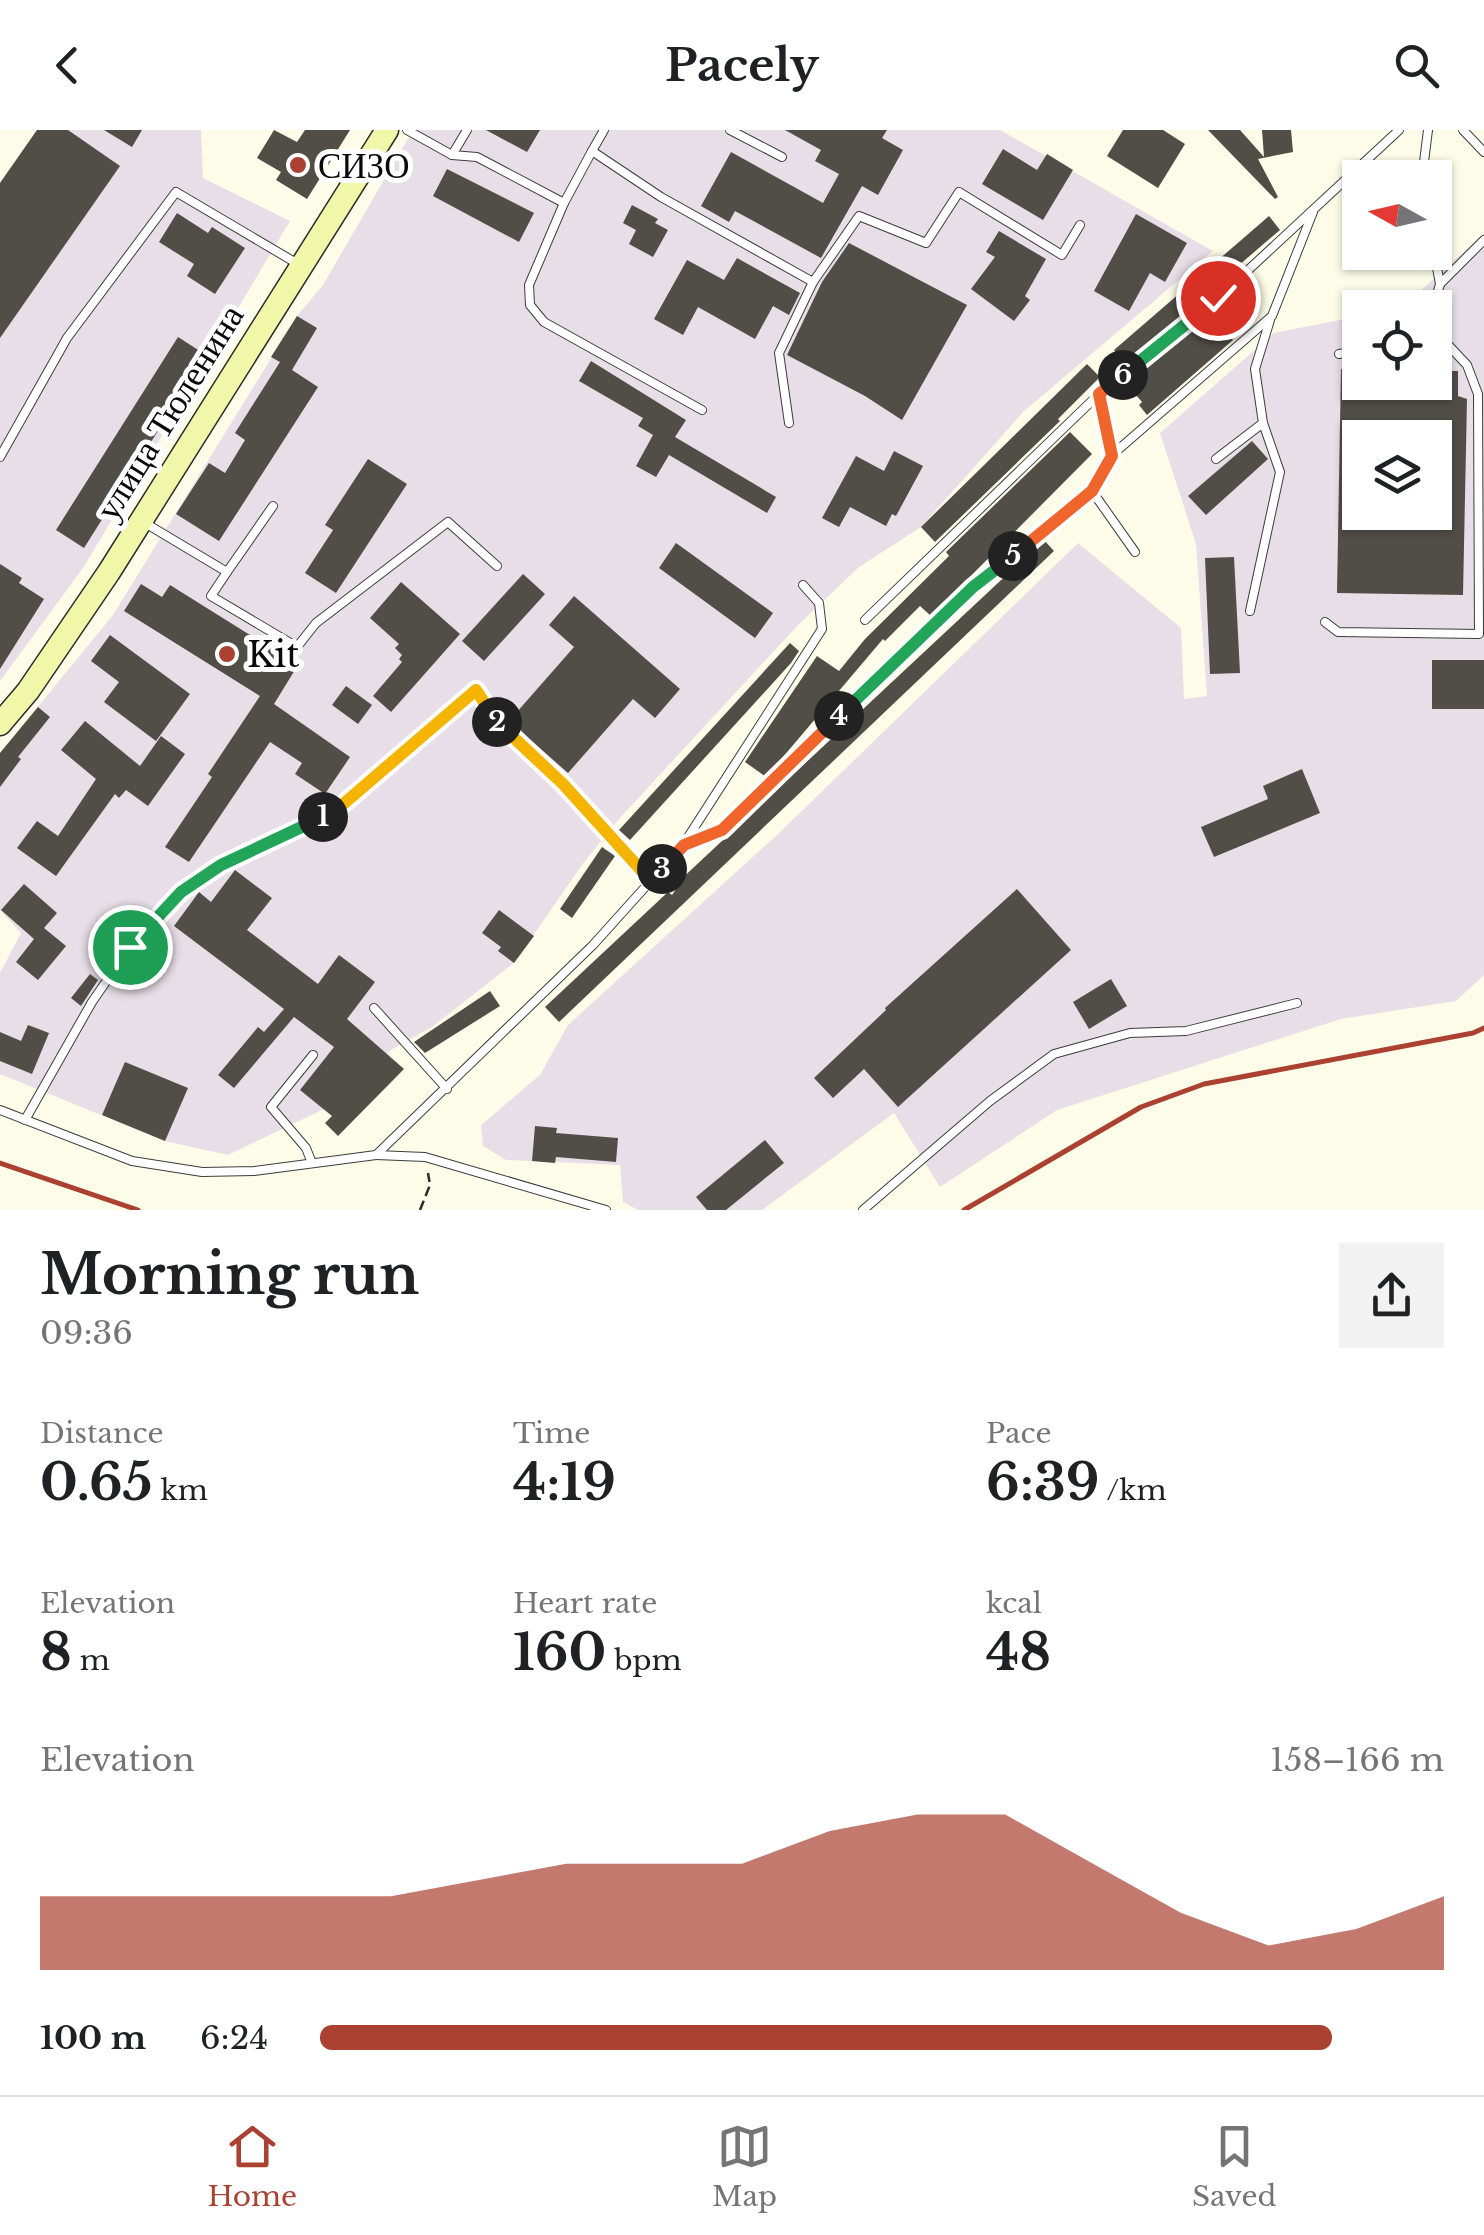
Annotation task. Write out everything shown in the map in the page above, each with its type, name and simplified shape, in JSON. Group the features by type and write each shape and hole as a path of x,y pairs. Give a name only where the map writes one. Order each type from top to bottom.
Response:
{"main road":[{"name":"улица Тюленина","path":"0,724 28,691 141,521 387,130"}],"lane":[{"path":"407,130 452,156 478,156 564,203"},
{"path":"452,156 466,130"},
{"path":"604,130 564,203 529,285 530,305 544,322 702,410"},
{"path":"730,130 782,157"},
{"path":"865,620 1099,394 1218,298 1399,130"},
{"path":"1424,160 1428,130"},
{"path":"1462,130 1484,152"},
{"path":"592,151 662,197 813,282"},
{"path":"0,457 67,338 176,192 302,266"},
{"path":"789,423 779,353 813,282 859,216 926,243 959,192 1062,255 1080,225"},
{"path":"1250,612 1280,472 1263,423 1254,369 1315,208"},
{"path":"1440,284 1484,240"},
{"path":"1437,270 1438,290"},
{"path":"684,845 722,830 973,587 1092,491 1112,456 1272,316"},
{"path":"1325,622 1338,632 1479,634 1478,394 1467,365 1452,349"},
{"path":"1099,394 1112,456"},
{"path":"1216,459 1263,423"},
{"path":"1092,491 1135,552"},
{"path":"274,506 211,596 297,647 316,623 448,522 497,566"},
{"path":"141,521 227,572"},
{"path":"376,1155 593,946 684,845 822,629 819,603 802,585"},
{"path":"25,1120 59,1056 111,974 130,947 181,892 221,865 334,812 476,690 493,718 563,784 651,881"},
{"path":"863,1210 990,1101 1054,1054 1130,1033 1186,1031 1297,1003"},
{"path":"374,1008 447,1090"},
{"path":"312,1164 306,1148 271,1107 313,1054"},
{"path":"0,1110 132,1161 150,1164 202,1172 254,1171 376,1155 425,1156 606,1210"}],"path":[{"path":"420,1210 430,1185 425,1156"}],"shaded area":[{"path":"37,130 201,130 203,178 290,221 83,568 0,681 0,183"},
{"path":"413,130 1000,130 1213,251 1023,412 921,527 859,567 798,625 619,819 514,963 432,1027 391,1050 324,1109 228,1155 165,1141 0,1074 0,973 21,933 0,910 0,753 113,615 297,316 323,285"},
{"path":"1484,233 1484,975 1456,1001 1341,1019 1057,1110 940,1187 894,1113 762,1210 638,1210 623,1202 620,1165 506,1160 483,1146 481,1125 540,1075 568,1025 777,835 1078,543 1181,628 1184,699 1207,696 1196,544 1160,433 1274,333 1342,320 1342,400 1452,400 1452,290 1422,290 1444,270 1452,270 1452,262"}],"building":[{"path":"37,130 68,130 120,166 0,338 0,183"},
{"path":"104,130 142,130 132,147"},
{"name":"СИЗО","path":"274,130 297,142 305,130 350,130 307,199 276,180 281,172 257,158"},
{"path":"486,130 540,130 527,152"},
{"path":"785,130 887,130 882,138 903,150 878,195 862,186 821,258 735,211 729,222 701,206 731,152 823,203 839,174 815,161 821,150"},
{"path":"1123,130 1163,130 1185,144 1158,188 1107,156"},
{"path":"1208,130 1240,130 1264,157 1262,130 1291,130 1293,152 1258,159 1278,197 1275,199"},
{"path":"1003,149 1037,170 1047,154 1073,170 1043,220 982,184"},
{"path":"447,169 534,213 519,242 433,196"},
{"path":"632,205 658,219 655,223 668,230 653,257 629,244 636,230 623,223"},
{"path":"177,213 208,233 212,227 245,248 215,294 187,276 194,264 159,242"},
{"path":"1136,214 1187,243 1165,282 1150,273 1129,311 1094,291"},
{"path":"1269,216 1280,230 1197,301 1200,303 1125,363 1114,350"},
{"path":"999,231 1046,259 1025,296 1030,300 1014,321 971,289 995,257 986,252"},
{"path":"849,243 967,305 902,420 787,355 822,282"},
{"path":"737,258 800,293 789,315 773,306 755,339 698,307 683,335 654,319 687,260 724,280"},
{"path":"1210,314 1233,340 1147,415 1130,388 1139,380 1135,375"},
{"path":"297,316 317,328 292,370 318,387 219,541 176,514 209,463 225,473 245,440 235,433 280,362 271,357"},
{"path":"178,337 206,355 84,548 56,530"},
{"path":"591,361 686,420 675,437 776,497 767,513 669,455 656,477 636,466 653,435 638,426 643,418 579,381"},
{"path":"1087,364 1100,377 935,542 921,527"},
{"path":"1341,369 1342,400 1452,400 1452,371 1458,371 1458,396 1467,399 1463,595 1337,593"},
{"path":"1070,432 1092,454 931,616 920,606 883,639 766,777 745,762 817,656 839,671 865,639 949,556 946,552"},
{"path":"1252,441 1268,459 1206,515 1188,496"},
{"path":"894,451 923,466 896,516 892,514 886,526 850,507 839,527 822,518 856,456 884,471"},
{"path":"368,459 407,484 336,593 305,573 333,530 325,525"},
{"path":"1044,540 1054,551 559,1022 545,1007 668,892 672,895 677,883"},
{"path":"676,543 773,613 755,638 659,568"},
{"path":"1234,557 1240,673 1210,674 1205,558"},
{"path":"0,564 22,578 19,583 44,599 0,669"},
{"path":"523,574 545,594 484,661 462,641"},
{"path":"401,582 460,634 391,712 373,696 402,662 402,655 395,648 399,644 370,618"},
{"path":"141,584 162,597 170,585 298,665 274,704 350,757 325,794 295,774 302,763 270,742 189,862 165,847 260,696 124,611"},
{"path":"574,596 680,689 655,718 633,699 568,773 509,721 574,647 549,625"},
{"path":"110,635 190,694 156,741 104,702 119,682 91,661"},
{"path":"790,643 799,651 791,663 630,840 619,830"},
{"path":"1432,660 1484,660 1484,709 1432,709"},
{"path":"346,686 372,705 358,724 332,705"},
{"path":"38,707 50,717 0,787 0,753"},
{"path":"85,721 140,766 161,736 185,754 148,806 126,790 119,798 115,794 56,876 17,848 37,821 58,836 96,779 61,750"},
{"path":"1302,769 1320,813 1214,857 1201,827 1268,799 1263,786"},
{"path":"602,847 615,856 572,918 560,909"},
{"path":"235,870 272,898 247,930 318,984 339,955 375,982 347,1019 404,1069 338,1136 325,1123 332,1116 300,1090 334,1047 294,1017 234,1088 218,1075 258,1027 264,1032 284,1009 174,926 199,892 211,902"},
{"path":"24,884 57,913 44,928 66,946 38,980 16,962 34,939 1,910"},
{"path":"1017,889 1071,950 898,1107 864,1069 833,1098 814,1078"},
{"path":"499,910 534,936 514,963 482,933"},
{"path":"90,974 98,980 81,1006 71,998"},
{"path":"1111,979 1127,1006 1089,1029 1073,1002"},
{"path":"490,991 500,1006 425,1053 414,1042"},
{"path":"28,1025 49,1033 32,1074 0,1061 0,1032 21,1041"},
{"path":"125,1062 188,1088 165,1141 102,1115"},
{"path":"535,1126 557,1128 556,1133 618,1138 616,1162 556,1157 555,1163 532,1161"},
{"path":"765,1140 784,1163 726,1210 707,1210 696,1197"}],"railway":[{"path":"964,1210 1141,1107 1204,1084 1484,1028"},
{"path":"0,1163 138,1210"}],"place":[{"name":"СИЗО","path":"298,165"},
{"name":"Kit","path":"227,654"}],"route":[{"path":"130,947 181,892 221,865 334,812 476,690 493,718 563,784 651,881 684,845 722,830 973,587 1092,491 1112,456 1099,394 1218,298"}]}
